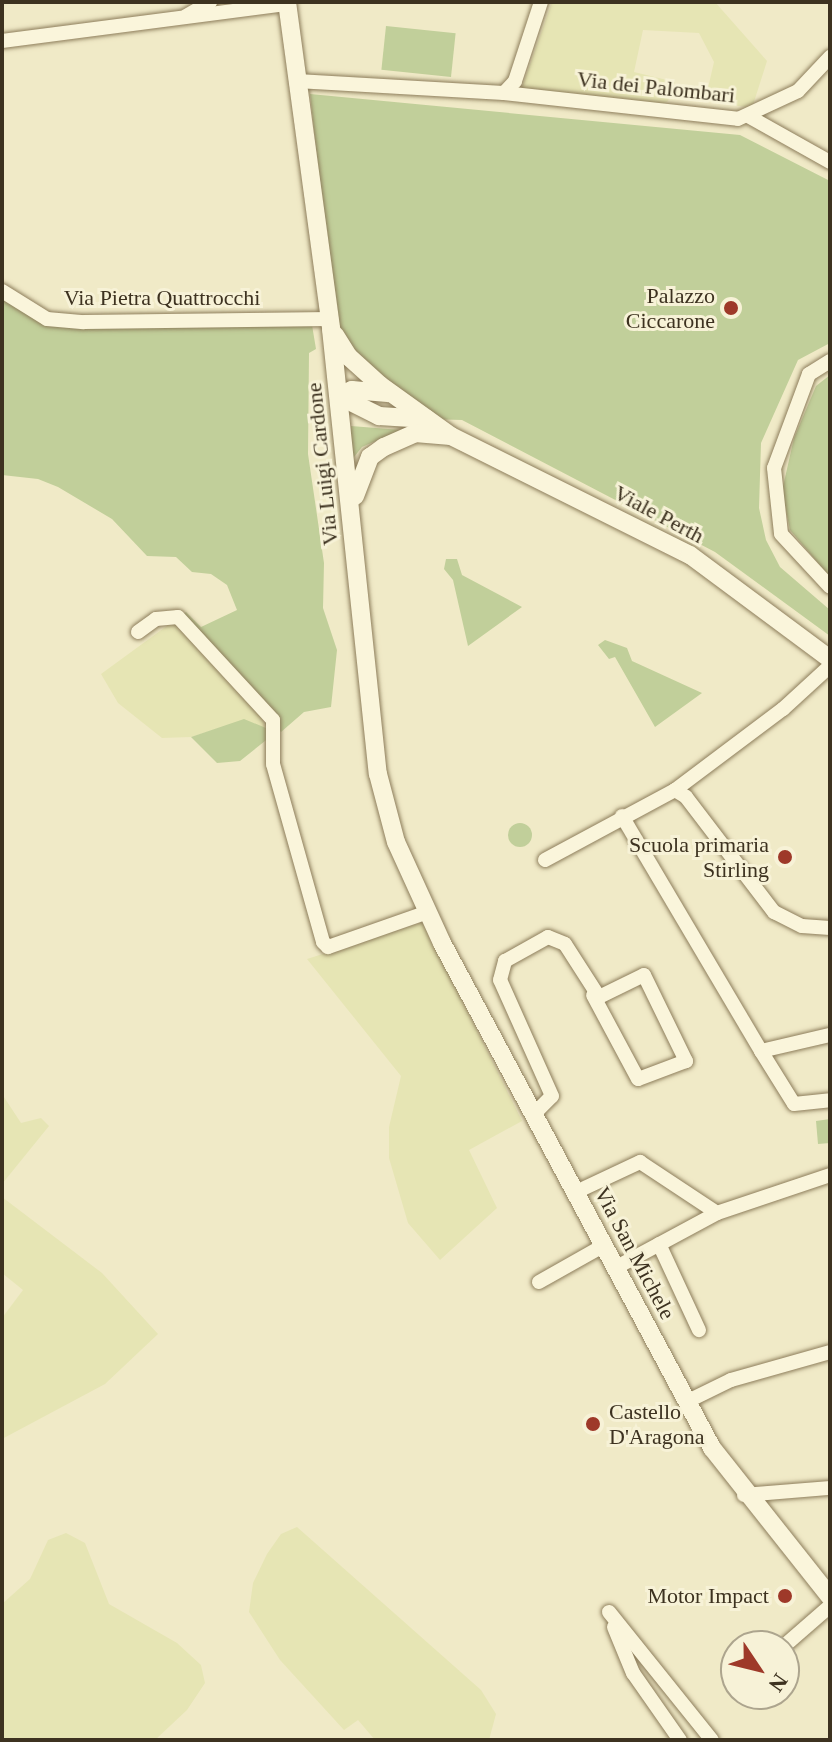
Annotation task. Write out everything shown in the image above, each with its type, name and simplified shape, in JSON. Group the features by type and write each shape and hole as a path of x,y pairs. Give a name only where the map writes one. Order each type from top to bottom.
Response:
{"street":[{"name":"Via Luigi Cardone","path":"178,21 210,2"},
{"path":"504,93 515,81 541,2"},
{"name":"Via Luigi Cardone","path":"2,41 178,21 288,3 339,396 378,774 396,842 428,912"},
{"name":"Via dei Palombari","path":"297,81 504,93 748,116 798,91 830,57"},
{"path":"748,116 830,162"},
{"name":"Via Pietra Quattrocchi","path":"2,291 47,319 330,324"},
{"name":"Viale Perth","path":"330,324 349,357 391,394 451,436 690,555 830,659"},
{"path":"830,361 809,374 774,468 781,534 830,587"},
{"name":"Viale Perth","path":"339,396 352,390 391,394"},
{"path":"339,396 379,416 428,419"},
{"name":"Viale Perth","path":"352,511 360,475 370,457 415,433 451,436"},
{"path":"138,632 156,619 178,617 273,720 273,764 323,942 328,947 428,912"},
{"path":"545,860 675,790 783,709 830,666"},
{"path":"675,790 686,797 774,912 802,926 830,928"},
{"path":"622,816 794,1104 830,1100"},
{"name":"Via San Michele","path":"428,912 686,1402 744,1495 830,1597"},
{"path":"534,1114 552,1096 501,988 505,961 548,937 565,944 638,1079 686,1061 644,975 605,998 593,995"},
{"path":"761,1051 830,1035"},
{"path":"576,1192 640,1162 717,1213"},
{"path":"615,1268 717,1213 830,1175"},
{"path":"659,1244 699,1330"},
{"path":"539,1282 603,1246"},
{"path":"686,1402 731,1380 830,1352"},
{"path":"744,1495 830,1488"},
{"path":"800,1632 830,1606"},
{"path":"680,1740 633,1673 609,1612 712,1740"}],"green space":[{"path":"552,2 715,2 767,61 752,108 705,101 714,62 699,33 643,30 634,72 675,82 668,101 654,110 521,90"},
{"path":"386,26 456,33 451,77 381,70"},
{"path":"310,94 740,135 830,181 830,343 798,360 761,443 759,508 766,540 780,567 830,610 830,636 715,552 462,420 428,419 337,339"},
{"path":"2,294 36,320 312,325 316,349 309,353 308,454 324,563 323,608 337,650 331,707 304,712 281,732 181,616 186,612 201,627 237,610 227,585 211,574 192,572 176,557 147,556 112,519 58,487 38,479 2,475"},
{"path":"830,375 830,577 790,530 782,491 794,438 816,386"},
{"path":"351,426 401,430 362,447 350,462"},
{"path":"446,559 457,559 462,575 522,607 468,646 453,580 444,569"},
{"path":"175,620 262,716 265,728 244,720 191,737 162,738 118,703 101,674"},
{"path":"605,640 627,648 632,661 702,693 655,727 615,657 609,659 598,645"},
{"path":"263,710 270,737 240,761 217,763 191,737 244,719 266,728"},
{"path":"520,823 531,830 532,835 525,846 520,847 509,840 508,835 515,824"},
{"path":"423,922 522,1121 469,1150 497,1208 440,1260 408,1223 389,1158 389,1127 401,1076 307,959"},
{"path":"2,1094 21,1123 41,1118 49,1126 2,1184"},
{"path":"830,1119 830,1143 818,1144 816,1121"},
{"path":"2,1197 102,1273 158,1334 105,1384 2,1439 2,1318 23,1290 2,1273"},
{"path":"297,1527 481,1690 496,1714 489,1740 375,1740 358,1720 344,1730 280,1660 249,1612 253,1583 267,1554 281,1534"},
{"path":"66,1533 85,1543 109,1604 177,1643 201,1665 205,1683 187,1710 155,1740 2,1740 2,1604 30,1579 48,1540"}],"place":[{"name":"Palazzo Ciccarone","path":"731,308"},
{"name":"Scuola primaria Stirling","path":"785,857"},
{"name":"Castello D'Aragona","path":"593,1424"},
{"name":"Motor Impact","path":"785,1596"}]}
